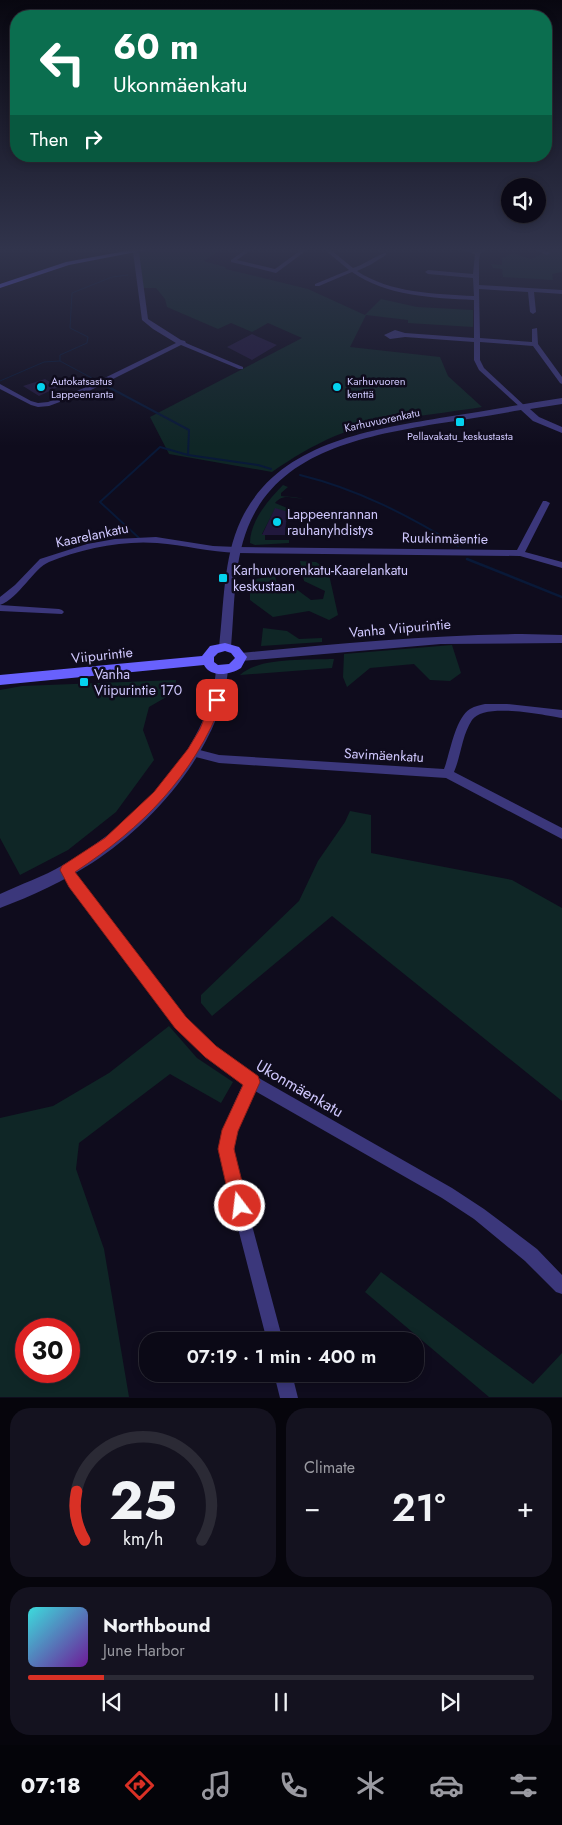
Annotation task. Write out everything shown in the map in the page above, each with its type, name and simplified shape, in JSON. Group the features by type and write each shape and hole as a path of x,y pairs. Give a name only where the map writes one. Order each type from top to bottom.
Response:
{"main road":[{"path":"225,647 235,650 241,657 233,668 222,670 212,667 207,660 214,649 225,647"},
{"name":"Viipurintie","path":"0,680 207,660"}],"street":[{"path":"146,315 146,320 153,327 241,368"},
{"path":"476,315 477,360 481,369 536,419 562,430"},
{"path":"535,329 536,344 562,382"},
{"path":"405,336 536,344"},
{"path":"0,386 31,403 47,405 68,397 183,342"},
{"name":"Karhuvuorenkatu","path":"225,647 237,550 245,522 262,494 290,468 325,449 364,435 562,400"},
{"path":"520,554 546,503"},
{"name":"Kaarelankatu","path":"0,602 18,588 43,561 86,547 130,540 156,540 213,549 237,550"},
{"name":"Ruukinmäentie","path":"237,550 520,554 562,565"},
{"path":"0,608 60,612"},
{"name":"Vanha Viipurintie","path":"241,657 422,640 503,637 562,639"},
{"path":"0,901 67,870 110,842 140,816 159,796 192,752 215,710 222,670"},
{"path":"448,774 455,758 464,725 469,715 476,710 493,708 562,714"},
{"name":"Savimäenkatu","path":"192,752 228,760 448,774 562,834"},
{"name":"Ukonmäenkatu","path":"67,870 73,883 181,1023 210,1052 252,1082 447,1193 479,1214 531,1255 562,1286"},
{"path":"252,1082 230,1130 226,1149 273,1332"},
{"path":"285,1382 290,1398"}],"green space":[{"path":"186,315 366,315 350,347 440,357 448,376 482,407 389,421 352,430 318,444 272,472 169,454 150,417 302,338 268,323 252,332 231,323 218,329"},
{"path":"368,315 473,315 473,327 408,323 408,320"},
{"path":"283,485 288,487 281,493 281,496 288,497 281,498 275,503 292,510 290,513 275,509 262,534 265,535 265,540 289,540 289,543 255,545 250,543 253,527 261,511"},
{"path":"300,561 316,562 328,570 338,615 329,620 309,611 273,617 250,600 250,580 275,576 277,583 292,586 311,600 323,599 325,591 304,581"},
{"path":"263,628 287,631 299,639 322,638 322,642 261,646"},
{"path":"452,645 461,673 450,681 430,680 414,664 370,668 347,687 343,677 344,654"},
{"path":"334,659 332,668 240,675 248,669 271,662"},
{"path":"176,680 175,692 149,707 143,730 154,760 116,812 68,850 20,875 0,838 0,690 22,686"},
{"path":"350,811 371,815 371,853 512,880 562,908 562,1101 332,916 212,1016 201,1003 201,995 299,901 318,861 345,822"},
{"path":"169,1026 197,1058 233,1082 221,1103 170,1074 79,1143 76,1169 104,1249 129,1397 0,1397 0,1118 53,1106 109,1073"},
{"path":"381,1272 533,1384 562,1353 562,1397 489,1397 424,1342 424,1332 412,1332 365,1292"}],"building":[{"path":"252,334 277,345 252,360 227,347"},
{"name":"Autokatsastus Lappeenranta","path":"45,379 58,387 39,396 23,386"},
{"name":"Lappeenrannan rauhanyhdistys","path":"275,508 292,513 286,522 285,535 262,535"}],"waterway":[{"path":"60,361 60,355 87,343 88,337 70,328 71,315"},
{"path":"0,381 44,362 60,361"},
{"path":"60,361 103,384"},
{"path":"101,383 189,430 188,455"},
{"path":"139,538 100,502 160,447 188,455"},
{"path":"188,455 258,465 271,469"},
{"path":"300,475 362,495 420,524 458,546"},
{"path":"467,559 562,597"}],"place":[{"name":"Autokatsastus Lappeenranta","path":"41,387"},
{"name":"Karhuvuoren kenttä","path":"337,387"},
{"name":"Pellavakatu_keskustasta","path":"460,422"},
{"name":"Lappeenrannan rauhanyhdistys","path":"277,522"},
{"name":"Karhuvuorenkatu-Kaarelankatu keskustaan","path":"223,578"},
{"name":"Vanha Viipurintie 170","path":"84,682"}],"route":[{"path":"217,700 215,710 192,752 159,796 140,816 110,842 67,870 73,883 181,1023 210,1052 252,1082 230,1130 226,1149 240,1206"}]}
